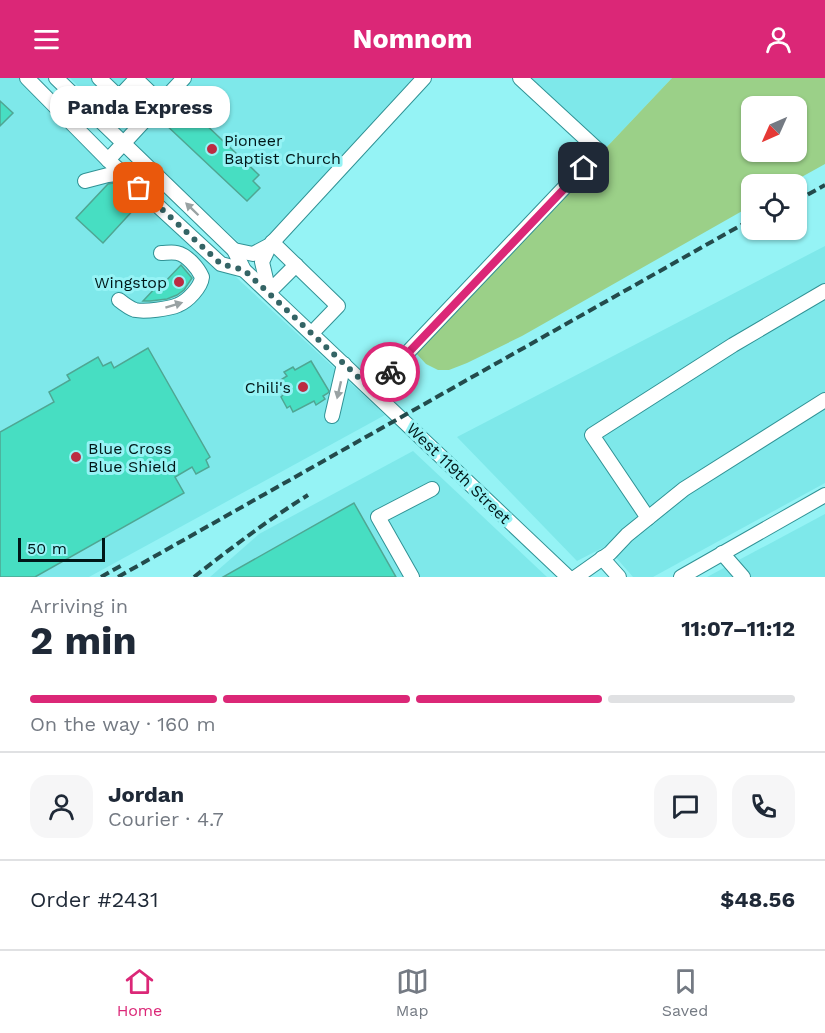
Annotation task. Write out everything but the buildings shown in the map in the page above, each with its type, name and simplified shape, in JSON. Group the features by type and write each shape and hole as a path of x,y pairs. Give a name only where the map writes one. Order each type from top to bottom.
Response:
{"street":[{"name":"West 119th Street","path":"27,78 108,160 221,264 244,270"},
{"path":"99,78 119,97 135,79 161,103"},
{"path":"108,160 184,78"},
{"path":"234,250 253,254 271,243 424,78"},
{"path":"372,390 599,151 520,78"},
{"name":"West 119th Street","path":"62,80 123,144 234,250 244,270 568,577"},
{"path":"85,181 123,173"},
{"path":"271,243 338,306 312,333"},
{"path":"269,292 262,262 271,243"},
{"path":"118,300 136,310 170,308 182,304 199,286 202,281 201,273 185,257 174,252 161,253"},
{"path":"269,292 296,265"},
{"path":"648,518 592,435 733,345 825,291"},
{"path":"332,416 344,364"},
{"path":"576,577 610,553 627,535 684,489 825,400"},
{"path":"412,577 378,517 432,489"},
{"path":"681,577 825,495"},
{"path":"722,553 743,577"},
{"path":"602,558 619,577"}],"shaded area":[{"path":"0,78 21,78 385,415 89,577 0,577"},
{"path":"70,78 420,78 253,256 127,137"},
{"path":"525,78 672,78 602,152"},
{"path":"825,246 825,483 653,577 633,577 606,546 577,561 457,437"},
{"path":"413,451 547,577 210,577 259,534"},
{"path":"825,514 825,577 707,577"}],"green space":[{"path":"672,78 825,78 825,164 807,174 741,174 741,212 522,336 467,363 449,370 438,370 426,364 414,351"}],"railway":[{"path":"807,195 825,185"},
{"path":"118,577 741,225"},
{"path":"194,577 308,495"},
{"path":"101,577 124,564"}],"way so far":[{"path":"139,188 221,264 244,270 372,390 390,372"}],"place":[{"name":"Pioneer Baptist Church","path":"212,149"},
{"name":"Panda Express","path":"139,188"},
{"name":"Wingstop","path":"179,282"},
{"name":"Chili's","path":"303,387"},
{"name":"Blue Cross Blue Shield","path":"76,457"}],"route":[{"path":"390,372 584,168"}]}
